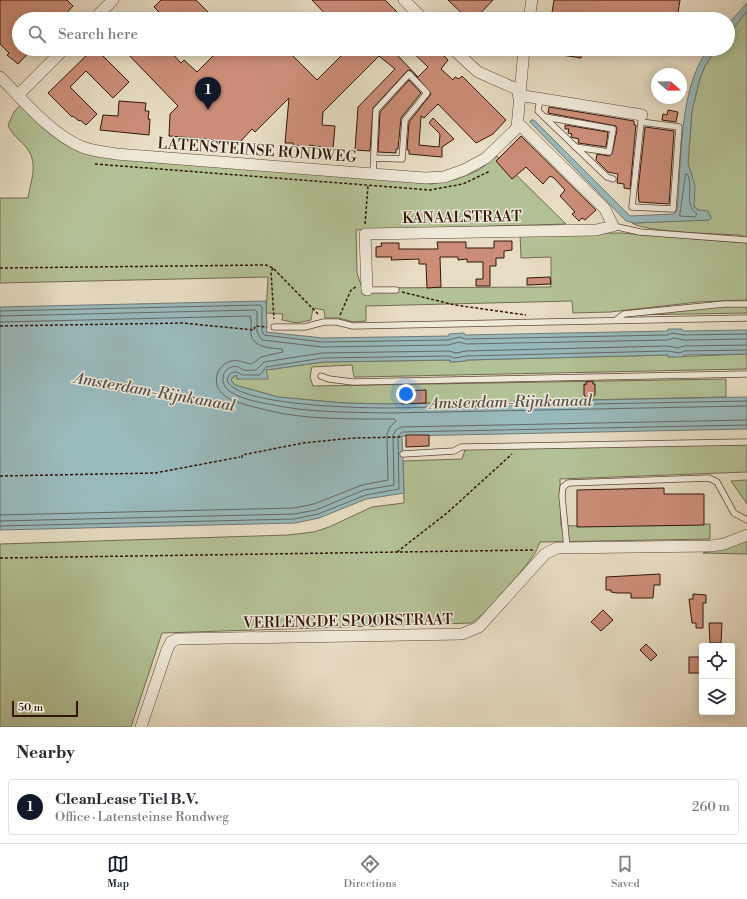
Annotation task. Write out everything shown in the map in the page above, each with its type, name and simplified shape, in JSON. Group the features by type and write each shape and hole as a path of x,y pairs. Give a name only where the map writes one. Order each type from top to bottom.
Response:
{"street":[{"path":"101,12 113,0"},
{"path":"404,0 416,12"},
{"path":"530,12 532,0"},
{"path":"18,95 57,56"},
{"path":"461,56 478,72 518,92 540,99 641,119"},
{"path":"523,56 518,92 518,124 605,209 613,226"},
{"name":"LATENSTEINSE RONDWEG","path":"0,77 64,138 84,148 116,154 424,178 444,177 464,170 486,158 514,131 518,124"},
{"name":"KANAALSTRAAT","path":"367,290 365,234 596,230 613,226"},
{"name":"VERLENGDE SPOORSTRAAT","path":"141,727 171,642 177,639 462,634 479,627 546,554 557,548 711,546 724,544 747,534"}],"lane":[{"path":"371,174 374,158 376,110 409,74 427,94 405,120 402,159 374,158"},
{"path":"540,99 538,111 607,177 614,178"},
{"path":"545,117 613,129 609,152 575,147"},
{"path":"641,119 679,127 673,209 632,207 641,119"},
{"path":"613,226 640,232 747,240"},
{"path":"367,290 396,290"},
{"path":"616,320 624,314 724,304 747,304"},
{"path":"274,327 305,327 324,322 337,322 353,326 747,318"},
{"path":"321,376 329,379 354,382 747,374"},
{"path":"404,454 454,451 461,447 747,442"},
{"path":"567,548 562,496 563,487 568,483 709,478 717,482 734,513 747,520"}],"path":[{"path":"365,215 371,174"},
{"path":"0,268 266,265 273,268 315,309 324,322"},
{"path":"273,268 271,272 274,327"},
{"path":"337,322 351,290 366,278"},
{"path":"396,290 455,305 531,315"},
{"path":"0,326 183,323 254,330 255,326 266,327"},
{"path":"0,476 154,473 241,457 242,455 303,443 354,438 402,437"},
{"path":"397,552 447,513 521,446"},
{"path":"0,558 536,550"}],"green space":[{"path":"747,11 747,238 739,235 651,229 632,223 709,220 711,218 708,213 698,210 693,204 692,175 688,164 692,111 700,78 711,56 735,56 735,26"},
{"path":"20,105 69,146 431,184 457,179 479,170 497,156 566,224 356,230 357,273 362,288 551,287 551,257 521,258 520,234 621,233 747,243 747,300 698,302 610,312 573,313 572,301 366,306 366,321 353,322 339,318 325,318 324,310 313,308 311,320 297,323 282,320 283,314 266,313 268,277 0,283 0,198 28,198 33,171 30,153 8,125 14,112"},
{"path":"747,305 747,313 632,315 714,306"},
{"path":"747,354 747,369 354,377 352,365 312,367 310,377 313,386 726,379 726,397 389,404 343,403 278,397 235,385 231,380 235,375 237,375 237,379 266,374 266,370 323,362 450,360 450,362 466,360 668,355 668,357"},
{"path":"747,444 747,472 560,479 561,526 710,524 710,539 540,542 534,554 512,582 484,613 471,623 162,633 131,727 0,727 0,544 288,535 314,532 329,527 372,507 404,503 403,461 462,459 465,450 470,449"},
{"path":"747,480 747,504 731,481"},
{"path":"747,538 747,554 703,553 713,551"}],"water":[{"path":"747,3 747,11 735,26 735,16"},
{"path":"704,56 711,56 700,78 692,111 688,164 695,185 694,207 698,210 708,211 711,218 709,220 634,223 626,221 530,122 531,120 534,120 630,216 674,214 677,210 683,126 691,85 698,66"},
{"name":"Amsterdam-Rijnkanaal","path":"266,301 266,332 323,338 449,336 449,334 464,333 465,335 668,331 668,329 682,329 683,331 747,330 747,354 684,355 683,357 669,357 668,355 466,360 450,362 450,360 323,362 266,370 268,379 237,379 237,375 231,380 235,385 278,397 343,403 389,404 747,397 747,429 402,436 404,493 366,499 319,518 295,523 0,530 0,307"}],"building":[{"path":"0,0 67,0 73,6 67,12 12,12 12,56 25,56 18,64 7,55 9,53 0,44"},
{"path":"161,0 196,0 208,12 159,12 154,7"},
{"path":"312,0 385,0 397,12 323,12"},
{"path":"448,0 493,0 482,12 461,12"},
{"path":"554,0 680,0 678,12 552,12"},
{"path":"86,56 103,56 129,82 113,98 86,71 70,87 97,114 86,125 73,116 72,117 48,93"},
{"path":"130,56 174,56 181,63 184,60 197,72 213,56 293,56 317,80 341,56 379,56 323,112 322,125 335,126 333,149 285,143 289,98 255,132 252,129 240,142 169,136 170,114 178,106"},
{"path":"379,56 398,56 418,77 428,67 416,56 444,56 448,60 441,69 453,80 455,77 459,79 462,76 506,120 493,134 476,143 438,104 424,118 421,116 419,145 439,147 440,134 429,123 433,118 454,139 442,147 442,157 409,154 409,150 407,150 409,122 431,94 412,71 408,70 373,108 370,151 355,150 358,107 395,69"},
{"path":"568,56 581,56 581,58"},
{"path":"409,80 421,93 401,118 398,149 396,149 396,153 378,152 380,112"},
{"path":"119,101 146,103 145,111 149,111 148,119 150,119 149,135 100,130 103,115 118,116"},
{"path":"549,107 634,121 634,125 636,125 630,189 624,188 624,184 617,183 618,174 608,172 596,160 597,154 609,156 612,154 617,130 616,126 548,113"},
{"path":"668,110 678,112 676,122 662,120 663,114 667,115"},
{"path":"565,125 608,132 606,147 578,143 579,139 571,137 572,134 568,133 569,129 565,129"},
{"path":"645,127 674,131 669,204 639,202 638,190"},
{"path":"521,136 596,210 585,220 582,218 579,221 572,214 575,212 560,196 565,190 554,178 550,176 543,184 526,167 512,179 496,161"},
{"path":"494,241 512,241 512,250 504,251 504,258 496,258 496,266 490,266 490,286 476,286 476,279 483,279 483,262 467,262 467,259 458,260 458,257 440,257 441,287 427,288 426,264 419,264 419,259 391,260 392,257 376,257 376,247 382,246 381,243 399,243 399,249 438,249 437,242 466,242 466,248 494,248"},
{"path":"550,277 551,284 527,285 527,278"},
{"path":"593,381 593,384 595,384 595,395 587,398 584,395 584,384 586,385 586,382"},
{"path":"426,390 426,403 402,404 402,391"},
{"path":"406,435 429,435 429,446 406,447"},
{"path":"664,488 664,494 704,494 704,525 577,527 577,490"},
{"path":"660,574 660,585 654,585 653,598 631,598 631,593 617,593 611,592 611,590 606,590 606,577"},
{"path":"693,594 706,595 706,603 703,603 703,628 696,628 696,623 692,623 689,599 693,599"},
{"path":"603,610 613,620 601,631 591,622"},
{"path":"709,623 722,623 721,643 710,643"},
{"path":"646,644 657,655 651,661 640,650"},
{"path":"689,657 699,657 699,673 689,673"}],"place":[{"name":"CleanLease Tiel B.V.","path":"208,110"}]}
